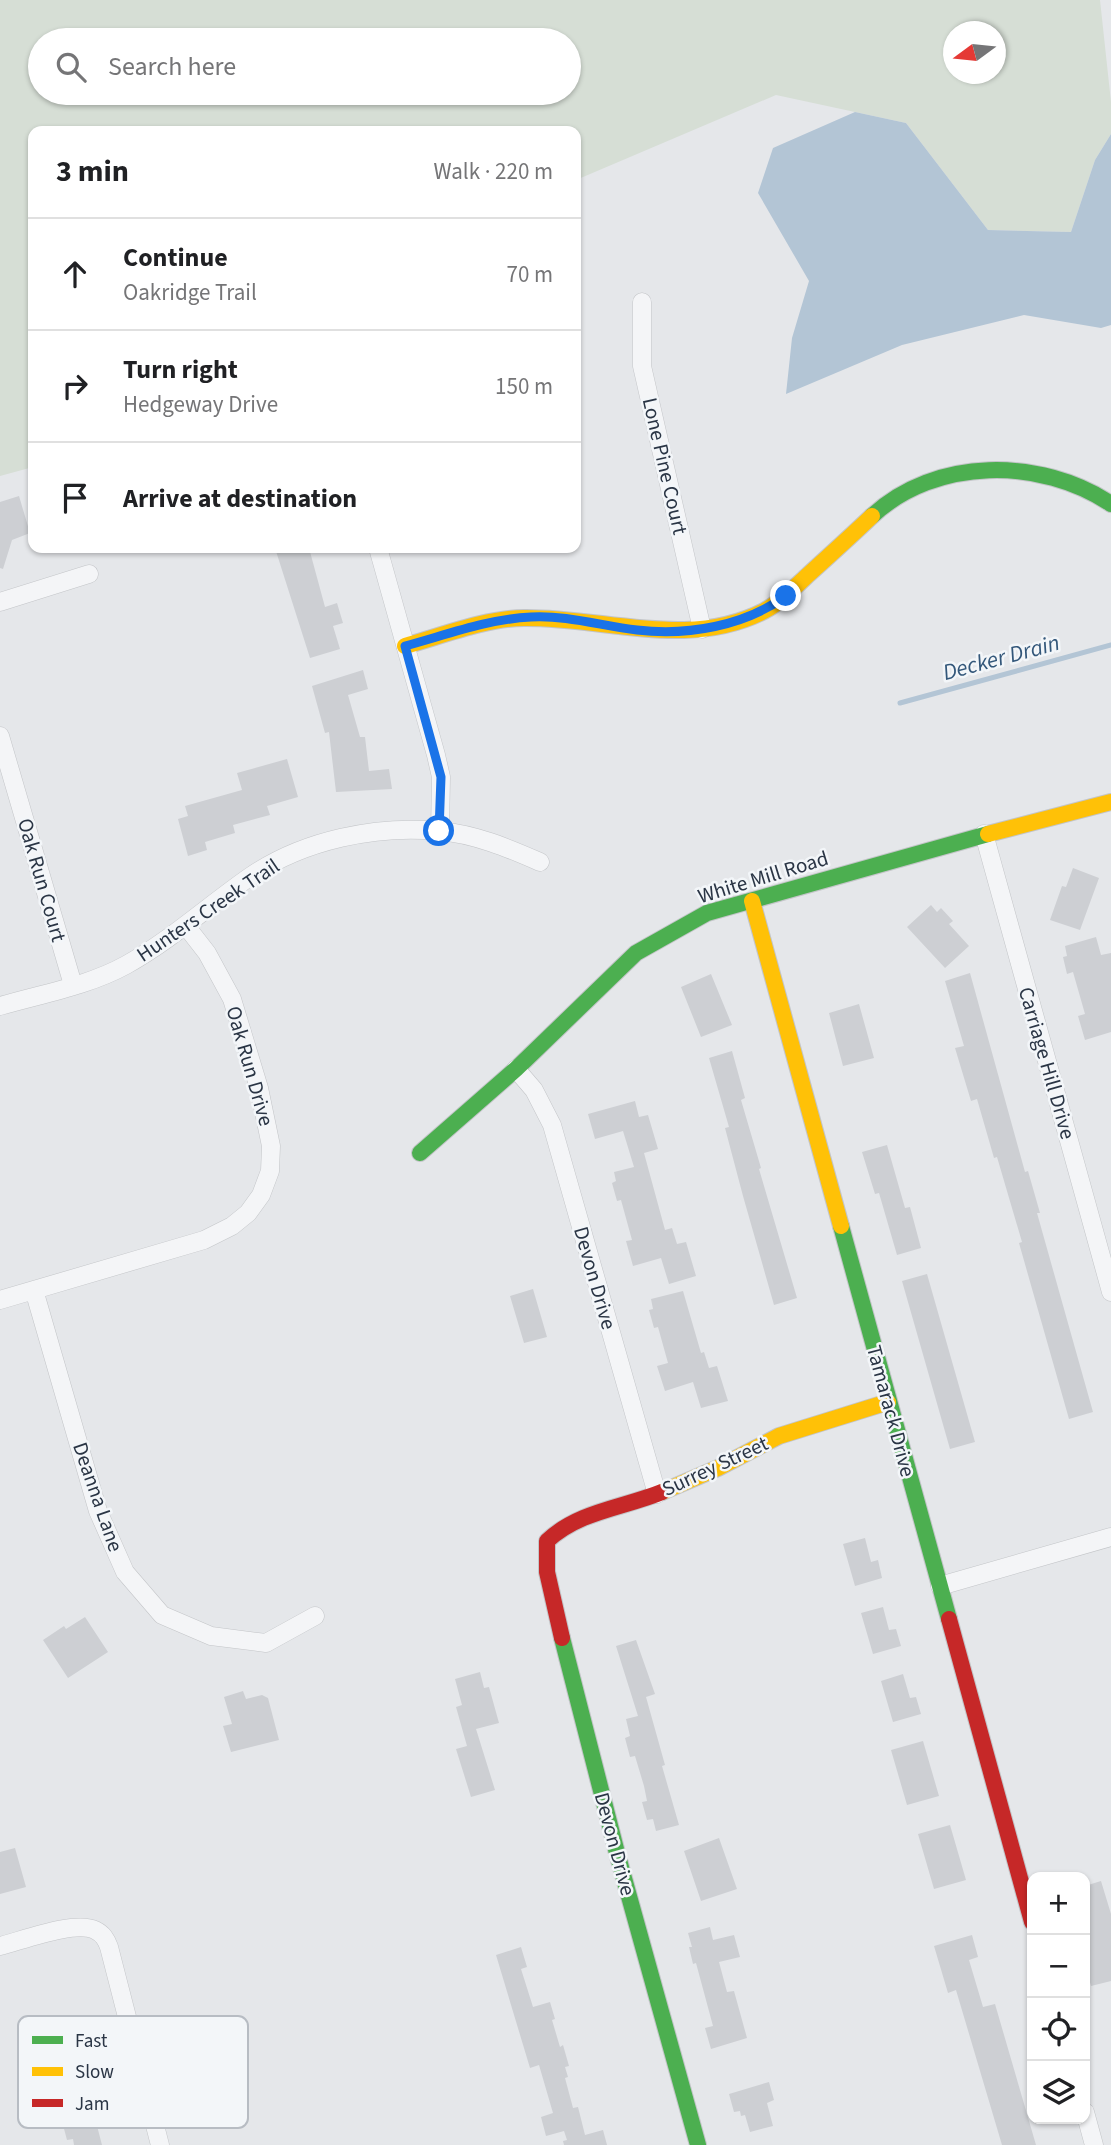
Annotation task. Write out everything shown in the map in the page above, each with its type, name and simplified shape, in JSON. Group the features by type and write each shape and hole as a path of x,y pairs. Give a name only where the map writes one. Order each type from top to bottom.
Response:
{"street":[{"name":"Lone Pine Court","path":"642,302 642,366 702,629"},
{"path":"405,646 491,623 534,617 663,632 702,629 739,620 775,604 876,512 912,488 937,478 993,469 1021,470 1046,475 1085,489 1111,504"},
{"path":"379,553 441,777 439,831"},
{"path":"0,602 89,573"},
{"name":"Oak Run Court","path":"0,736 73,985"},
{"name":"White Mill Road","path":"420,1153 516,1069 599,984 636,953 679,927 707,914 984,834 1111,802"},
{"name":"Hunters Creek Trail","path":"0,1006 123,967 186,926 253,875 304,850 354,835 439,831 494,842 540,862"},
{"name":"Carriage Hill Drive","path":"984,834 1111,1292"},
{"name":"Tamarack Drive","path":"752,901 1027,1904"},
{"name":"Oak Run Drive","path":"0,1300 204,1240 224,1231 248,1213 261,1195 271,1162 268,1127 232,999 207,953 186,926"},
{"name":"Devon Drive","path":"516,1069 534,1090 552,1125 657,1494"},
{"name":"Deanna Lane","path":"34,1290 98,1511 125,1572 162,1615 211,1636 266,1643 315,1616"},
{"name":"Surrey Street","path":"547,1541 561,1528 579,1519 657,1494 718,1468 779,1436 888,1402"},
{"path":"940,1586 1111,1537"},
{"name":"Devon Drive","path":"547,1541 545,1557 549,1580 579,1709 698,2145"},
{"path":"0,1946 70,1928 93,1929 104,1937 109,1947 127,2016"},
{"path":"1088,2124 1094,2145"},
{"path":"156,2128 160,2145"}],"shaded area":[{"path":"0,0 1100,0 1111,102 1111,134 1095,160 1071,232 988,230 906,123 776,95 581,178 581,126 28,126 28,468 0,476"}],"water":[{"path":"855,112 906,123 988,230 1071,232 1095,160 1111,134 1111,325 1101,328 1024,315 902,345 786,394 792,338 809,281 758,193 773,148"}],"building":[{"path":"19,496 28,526 28,534 12,540 3,569 0,568 0,502"},
{"path":"277,553 310,553 325,607 337,603 343,623 333,626 340,649 310,658"},
{"path":"363,670 368,689 348,695 360,737 365,737 369,771 389,769 392,789 336,792 329,732 325,733 312,686"},
{"path":"287,759 298,797 267,806 270,815 233,825 235,833 205,842 207,850 188,856 178,819 188,816 185,806 242,790 237,773"},
{"path":"1073,868 1099,878 1080,930 1050,920 1062,886 1066,887"},
{"path":"931,905 937,912 941,908 953,921 949,924 969,946 945,968 907,927"},
{"path":"1096,937 1101,955 1111,953 1111,1032 1085,1040 1078,1016 1085,1014 1073,972 1067,974 1063,957 1067,956 1065,946"},
{"path":"970,973 1025,1172 1028,1171 1040,1213 1037,1213 1093,1412 1069,1419 997,1157 994,1158 977,1099 971,1101 955,1048 964,1046 945,981"},
{"path":"711,974 732,1025 701,1037 681,987"},
{"path":"859,1004 874,1058 843,1066 829,1013"},
{"path":"732,1051 745,1098 741,1100 761,1168 759,1169 797,1298 774,1305 725,1128 729,1127 709,1058"},
{"path":"635,1101 639,1117 648,1115 658,1149 644,1153 665,1230 672,1228 677,1244 686,1242 696,1276 669,1284 661,1258 633,1266 626,1241 632,1240 621,1200 617,1201 612,1183 616,1181 614,1172 634,1167 623,1131 595,1139 588,1114"},
{"path":"887,1145 905,1208 910,1207 921,1248 897,1255 879,1193 875,1194 862,1152"},
{"path":"927,1274 975,1442 950,1449 902,1281"},
{"path":"533,1289 547,1337 524,1343 510,1296"},
{"path":"683,1291 701,1353 704,1352 709,1368 717,1366 728,1401 701,1408 693,1382 665,1391 657,1366 668,1363 658,1327 654,1328 649,1310 653,1309 651,1299"},
{"path":"865,1538 871,1562 878,1560 882,1578 855,1586 843,1544"},
{"path":"883,1607 889,1630 896,1629 901,1646 873,1654 861,1613"},
{"path":"85,1617 108,1652 68,1678 43,1640 64,1626 66,1629"},
{"path":"636,1640 655,1694 646,1697 679,1825 656,1831 653,1819 647,1820 642,1802 647,1801 644,1786 635,1756 630,1757 625,1738 630,1736 626,1719 638,1716 616,1646"},
{"path":"480,1672 484,1688 489,1687 499,1723 476,1729 495,1790 471,1797 456,1749 467,1746 456,1707 462,1705 455,1679"},
{"path":"903,1674 910,1698 916,1697 921,1714 893,1722 881,1681"},
{"path":"243,1691 246,1699 262,1695 268,1698 279,1740 231,1752 223,1726 232,1724 224,1697"},
{"path":"923,1741 939,1796 907,1805 891,1750"},
{"path":"950,1825 966,1880 934,1889 918,1834"},
{"path":"719,1838 737,1889 701,1901 684,1851"},
{"path":"15,1848 26,1887 0,1894 0,1852"},
{"path":"1101,1881 1111,1914 1111,1981 1091,1986 1090,1982 1090,1884"},
{"path":"710,1927 713,1940 734,1935 740,1957 719,1962 727,1992 734,1991 747,2038 711,2049 705,2028 713,2026 696,1963 693,1964 688,1933"},
{"path":"972,1935 978,1957 969,1960 983,2007 995,2004 1027,2114 1027,2124 1030,2124 1036,2145 1002,2145 956,1990 948,1993 934,1946"},
{"path":"521,1947 527,1967 521,1969 533,2007 550,2002 560,2047 563,2045 569,2066 565,2067 568,2077 565,2078 573,2108 578,2107 585,2135 603,2130 607,2145 564,2145 563,2141 567,2140 564,2131 546,2136 541,2117 553,2113 539,2065 530,2068 496,1955"},
{"path":"769,2082 774,2100 767,2103 773,2126 750,2132 745,2115 741,2116 740,2111 734,2112 729,2094"},
{"path":"64,2128 98,2128 102,2145 74,2145 73,2139 67,2140"}],"waterway":[{"name":"Decker Drain","path":"900,703 1111,645"}],"traffic: fast":[{"path":"872,516 897,497 926,483 957,474 989,470 1053,478 1083,489 1111,504"},
{"path":"420,1153 516,1069 636,953 707,913 988,834"},
{"path":"841,1226 949,1619"},
{"path":"562,1638 617,1853 698,2145"}],"traffic: slow":[{"path":"405,646 480,624 510,619 554,619 676,630 735,622 764,611 782,599 872,516"},
{"path":"988,834 1111,802"},
{"path":"752,901 841,1226"},
{"path":"662,1492 718,1468 779,1436 888,1402"}],"traffic: jam":[{"path":"562,1638 547,1572 547,1541 587,1517 662,1492"},
{"path":"949,1619 1027,1904"}],"route":[{"path":"439,831 441,777 405,646 491,623 534,617 663,632 702,629 764,611 786,596"}]}
